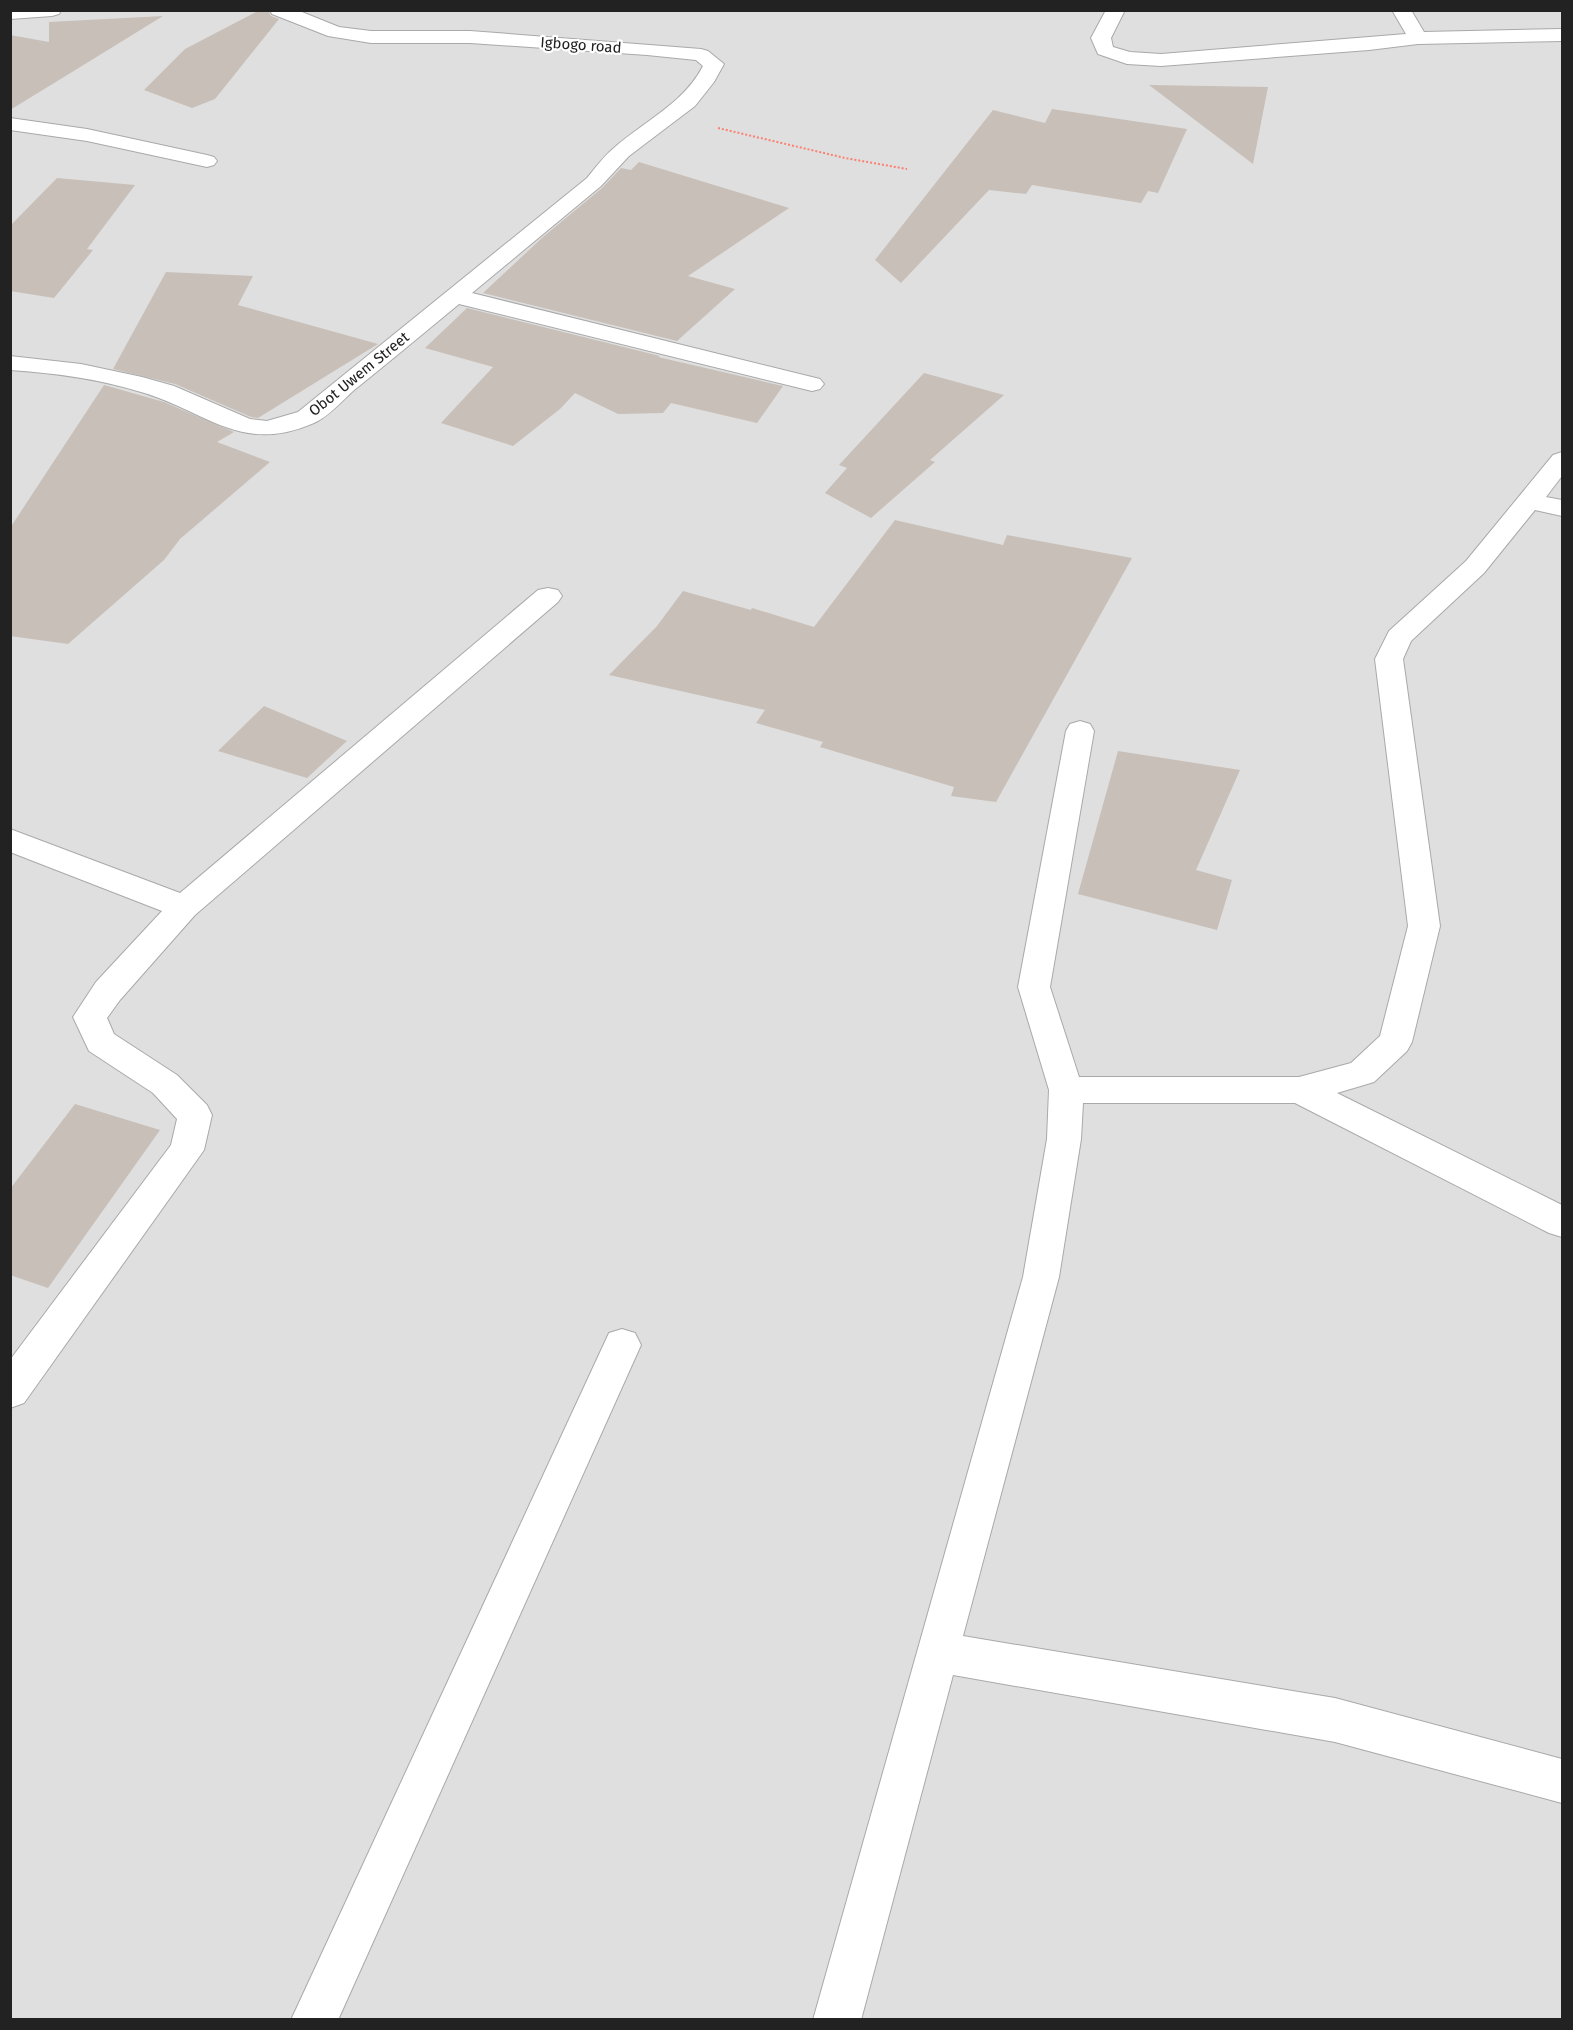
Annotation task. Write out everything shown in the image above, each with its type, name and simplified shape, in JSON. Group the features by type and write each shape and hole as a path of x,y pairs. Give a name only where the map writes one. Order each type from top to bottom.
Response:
{"street":[{"path":"10,13 52,10"},
{"name":"Igbogo road","path":"279,10 335,32 371,37 470,37 700,55 714,64 699,88 670,117 625,149 594,182"},
{"path":"1116,10 1101,38 1105,50 1127,58 1161,60 1418,38 1563,35"},
{"path":"1401,10 1418,38"},
{"path":"10,124 87,135 207,161"},
{"name":"Obot Uwem Street","path":"10,363 42,364 152,387 186,400 209,414 264,428 307,417 594,182"},
{"path":"455,296 812,384"},
{"path":"1066,1090 1299,1090 1362,1073 1395,1042 1424,926 1389,659 1399,637 1475,567 1563,460"},
{"path":"1530,501 1563,508"},
{"path":"10,1391 187,1150 195,1115 165,1084 101,1042 90,1017 108,991 184,907 548,596"},
{"path":"837,2019 1041,1277 1064,1139 1066,1090 1034,987 1080,731"},
{"path":"10,840 184,907"},
{"path":"1299,1090 1563,1222"},
{"path":"314,2019 622,1345"},
{"path":"937,1652 1335,1720 1563,1781"}],"path":[{"path":"670,117 845,158 908,169"}],"shaded area":[{"path":"11,11 1562,11 1562,2019 11,2019"}],"building":[{"path":"260,10 268,10 271,16 279,19 215,99 192,108 144,90 185,49"},
{"path":"163,16 10,110 10,35 49,42 49,22"},
{"path":"1149,85 1268,87 1253,164"},
{"path":"1052,109 1187,129 1158,193 1148,191 1141,203 1032,185 1026,194 989,190 901,283 875,260 993,110 1045,123"},
{"path":"639,162 789,208 688,276 735,289 677,341 483,293 543,237 602,188 621,168 631,170"},
{"path":"57,178 135,185 87,249 93,250 54,298 10,291 10,226"},
{"path":"166,272 253,276 238,305 378,344 258,418 175,384 113,369"},
{"path":"467,308 660,356 658,357 783,386 757,423 671,403 663,413 618,414 575,393 560,409 513,446 441,423 493,367 425,348"},
{"path":"924,373 1004,395 930,460 935,462 871,518 825,493 847,468 839,465"},
{"path":"104,385 164,402 234,432 217,442 270,462 180,539 164,560 68,644 10,636 10,528"},
{"path":"895,520 1003,545 1007,535 1132,558 996,802 951,796 954,787 820,747 823,742 756,723 765,710 609,675 657,626 683,591 751,610 752,608 814,627"},
{"path":"264,706 347,741 307,778 218,751"},
{"path":"1118,751 1240,770 1196,870 1232,880 1217,930 1078,894"},
{"path":"75,1104 160,1130 48,1288 10,1275 10,1189"}]}
